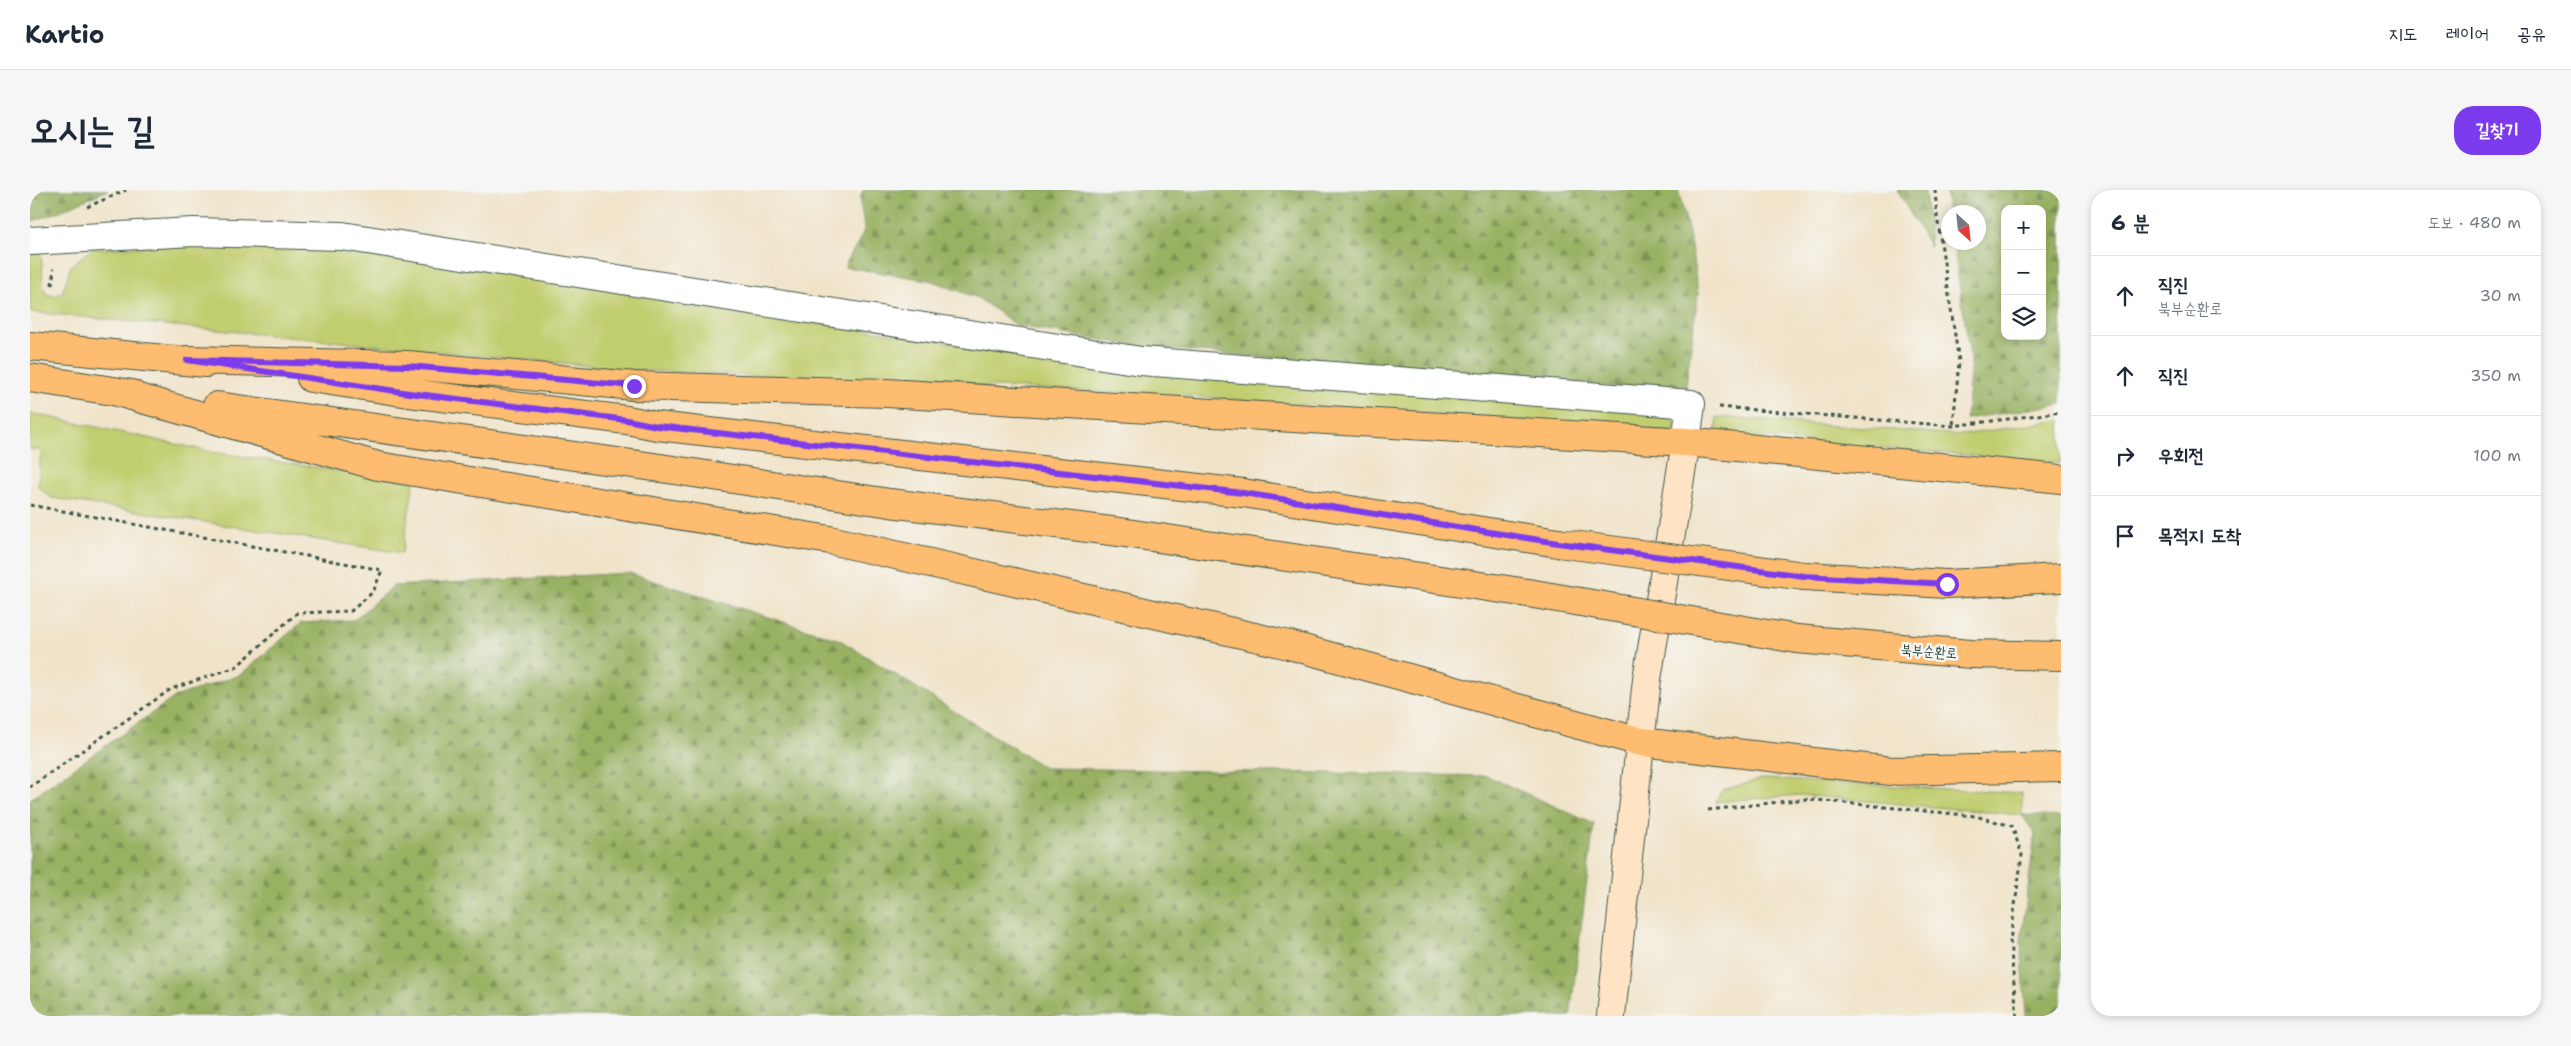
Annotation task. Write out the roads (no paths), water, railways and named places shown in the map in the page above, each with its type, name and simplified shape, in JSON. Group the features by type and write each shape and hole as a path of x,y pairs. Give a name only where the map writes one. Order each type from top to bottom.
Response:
{"main road":[{"path":"30,346 187,360 409,393 627,420 657,426 1243,493 1558,543 1804,576 1947,584 2061,578"},
{"path":"187,360 408,366 634,386 887,393 1686,442 2061,479"},
{"path":"30,378 114,391 378,466 830,540 1289,645 1641,742 1891,771 2061,767"},
{"name":"북부순환로","path":"114,391 654,467 890,503 1119,532 1528,593 1797,639 1971,654 2061,656"},
{"path":"1611,1016 1647,679 1686,442"}],"street":[{"path":"30,241 193,232 342,236 1141,361 1691,404 1686,442"}]}
